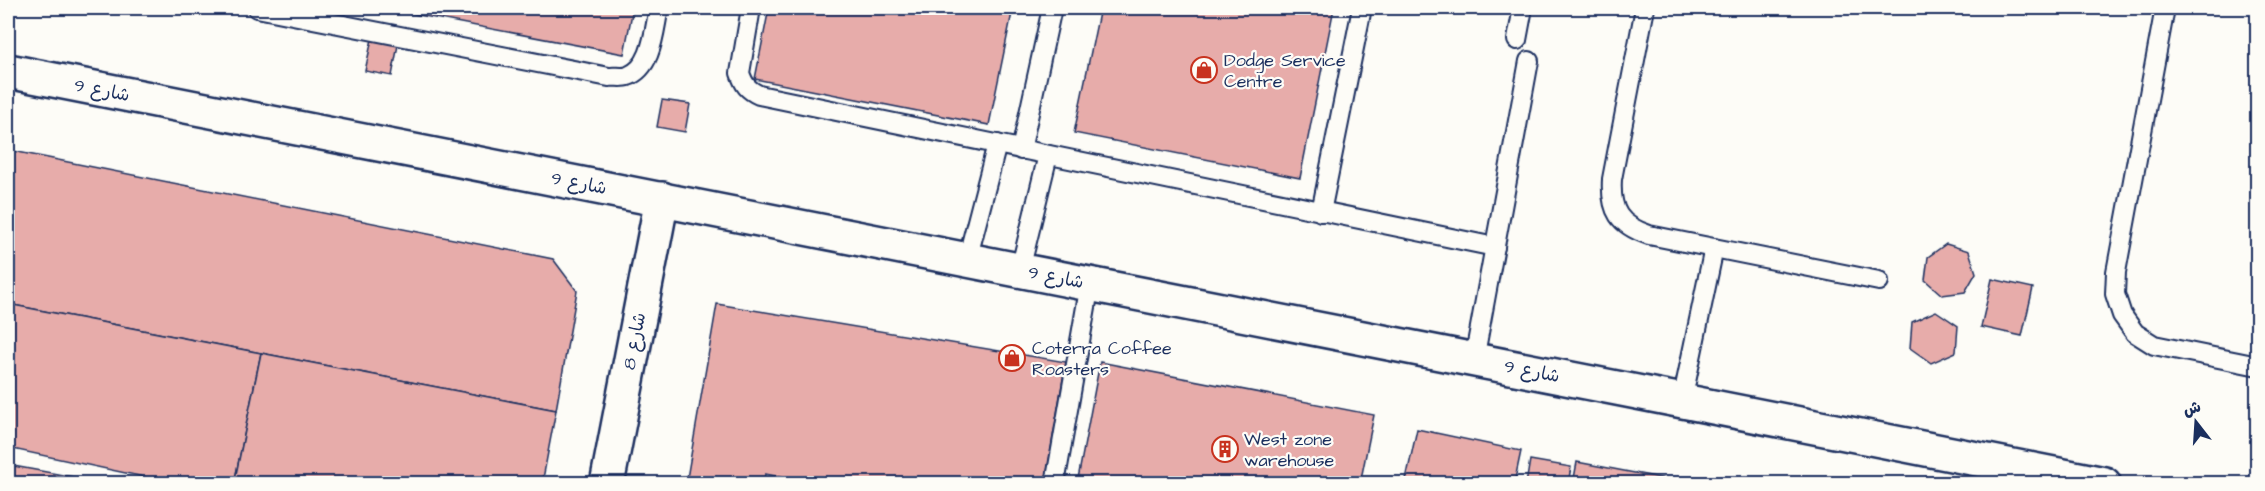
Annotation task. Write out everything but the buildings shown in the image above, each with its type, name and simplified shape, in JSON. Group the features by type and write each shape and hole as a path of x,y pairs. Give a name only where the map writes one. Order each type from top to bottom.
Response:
{"street":[{"name":"شارع 9","path":"8,71 2104,483"},
{"name":"شارع 8","path":"607,483 662,199"}],"lane":[{"path":"257,8 609,77 628,76 644,65 659,8"},
{"path":"751,8 740,64 743,82 749,90 759,95 1495,247"},
{"path":"1021,150 1052,8"},
{"path":"1321,212 1362,8"},
{"path":"1517,40 1523,8"},
{"path":"1645,8 1611,179 1610,198 1617,216 1631,229 1649,235 1879,281"},
{"path":"2165,8 2116,272 2115,294 2122,315 2135,333 2154,345 2258,366"},
{"path":"1474,360 1529,61"},
{"path":"967,260 997,144"},
{"path":"1020,270 1048,155"},
{"path":"1682,401 1714,248"},
{"path":"1055,483 1090,284"}],"place":[{"name":"Dodge Service Centre","path":"1204,70"},
{"name":"Coterra Coffee Roasters","path":"1012,358"},
{"name":"West zone warehouse","path":"1225,449"}]}
